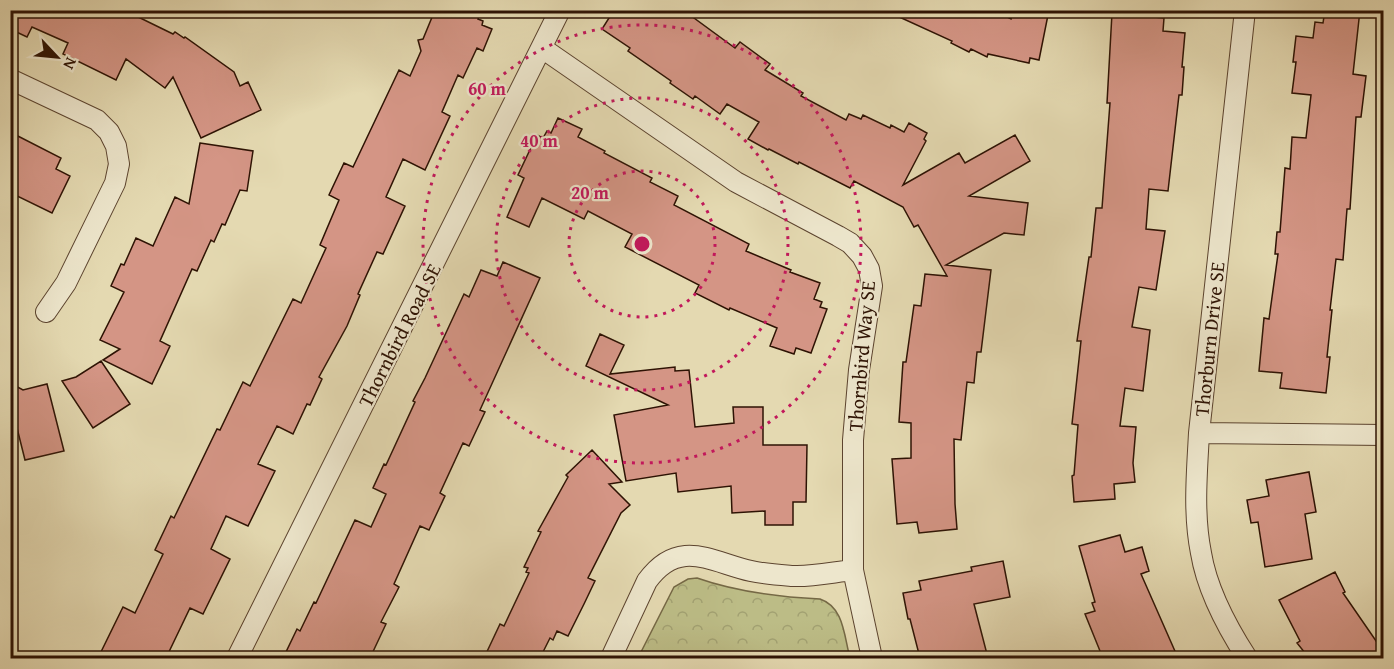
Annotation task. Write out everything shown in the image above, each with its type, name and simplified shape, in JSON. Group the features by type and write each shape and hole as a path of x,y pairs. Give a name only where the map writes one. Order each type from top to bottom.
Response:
{"street":[{"name":"Thornbird Road SE","path":"237,658 560,10"},
{"name":"Thorburn Drive SE","path":"1245,10 1199,432 1196,496 1201,553 1214,597 1232,635 1247,658"},
{"name":"Thornbird Way SE","path":"542,48 736,182 838,236 862,256 872,286 859,370 853,440 853,570 872,658"},
{"path":"10,78 97,120 109,132 116,146 119,164 115,183 66,283 46,312"},
{"path":"1199,432 1383,435"},
{"path":"610,658 647,581 655,569 669,560 684,555 704,556 752,571 796,576 853,570"}],"green space":[{"path":"697,578 742,590 820,599 828,603 834,608 842,623 850,658 638,658 674,587 688,579"}],"building":[{"path":"10,10 124,10 173,34 175,32 185,37 234,72 240,86 248,82 261,110 201,138 173,77 165,88 126,59 116,80 63,54 68,43 32,27 27,37 10,29"},
{"path":"435,10 482,10 478,19 483,21 482,25 492,29 483,51 477,48 463,78 458,75 442,112 450,116 425,170 403,159 386,197 405,206 383,254 377,252 358,294 360,295 347,326 319,377 322,379 310,405 307,404 293,434 277,426 258,464 275,471 248,526 226,516 211,549 230,559 203,614 190,608 166,658 98,658 123,607 135,613 163,554 155,550 171,516 174,518 217,429 220,430 243,382 250,386 293,299 301,303 326,248 320,245 339,200 329,195 344,163 353,167 399,70 410,76 421,51 418,40 423,39"},
{"path":"614,10 683,10 735,48 740,42 770,64 765,70 803,93 801,96 846,120 849,114 861,119 863,115 904,132 909,123 927,133 924,139 926,141 903,185 959,153 965,163 1015,135 1030,161 969,196 1028,203 1024,235 1004,233 946,265 991,270 981,352 977,352 974,383 967,382 961,440 954,439 957,529 919,533 917,522 897,524 892,459 911,458 911,423 899,422 903,362 906,362 914,305 921,306 925,274 947,276 918,225 914,227 903,207 854,181 850,188 748,139 759,122 727,104 720,114 695,96 693,99 628,51 630,48 602,29"},
{"path":"884,10 993,10 1011,19 1012,13 1023,15 1024,10 1049,10 1039,60 1030,58 1029,63 988,54 987,57 971,49 969,52 951,43 952,41"},
{"path":"1325,10 1360,10 1353,74 1366,76 1361,117 1356,117 1350,209 1347,209 1343,260 1336,259 1330,310 1332,310 1327,357 1330,357 1326,393 1280,388 1282,373 1259,371 1264,318 1269,319 1278,254 1275,254 1277,232 1280,232 1285,168 1290,169 1292,137 1306,138 1311,95 1292,93 1296,62 1293,62 1296,36 1313,38 1315,22 1323,23"},
{"path":"1112,13 1164,18 1163,31 1185,33 1182,95 1179,95 1168,191 1149,189 1146,229 1165,231 1156,290 1139,287 1132,327 1150,330 1143,391 1125,388 1120,426 1136,427 1133,463 1135,482 1114,484 1115,499 1074,502 1072,476 1074,475 1078,425 1072,424 1081,341 1077,341 1089,257 1091,257 1096,208 1102,208 1110,103 1107,103"},
{"path":"558,118 582,129 578,137 652,178 650,182 678,196 674,205 749,244 746,251 791,270 790,272 820,283 814,299 822,302 820,307 827,309 811,353 796,348 794,354 770,346 777,328 730,308 729,310 695,293 699,285 625,247 632,234 588,211 584,219 542,198 529,227 507,217 524,178 518,175 537,135 543,138 547,131 551,133"},
{"path":"10,132 61,158 56,169 70,176 52,213 15,195 17,191 10,188"},
{"path":"200,143 253,151 247,191 240,190 225,225 222,224 214,242 211,240 197,271 192,269 160,341 170,346 152,384 103,360 120,349 100,340 124,292 111,286 121,264 124,265 136,238 153,246 175,197 189,204"},
{"path":"503,262 540,278 480,410 485,412 469,446 463,443 440,493 445,496 429,530 420,526 394,584 399,587 381,622 386,624 370,658 299,658 286,652 297,629 300,631 314,602 316,603 355,520 371,527 386,494 373,488 384,464 386,465 415,402 413,401 464,294 469,297 481,270 497,276"},
{"path":"600,334 624,345 610,374 675,367 675,371 689,370 695,427 734,423 733,407 763,407 763,445 807,445 806,502 793,502 793,525 765,525 765,511 732,513 731,486 678,492 676,473 626,481 614,415 668,405 586,366"},
{"path":"101,361 130,404 93,428 62,381 76,377"},
{"path":"10,383 23,390 47,384 64,451 25,460 10,400"},
{"path":"592,450 622,482 609,484 630,505 621,513 588,578 595,581 568,636 557,631 553,640 550,638 540,658 484,658 500,624 504,626 529,573 526,572 528,568 524,567 541,532 538,531 568,477 566,475"},
{"path":"1309,472 1316,512 1305,514 1312,559 1265,567 1258,522 1251,523 1247,500 1269,496 1266,480"},
{"path":"1120,535 1125,552 1142,547 1149,571 1141,574 1178,658 1104,658 1100,651 1085,614 1095,611 1092,603 1095,602 1079,546"},
{"path":"1003,561 1010,597 974,604 988,658 920,658 903,593 921,590 919,581 972,571 971,567"},
{"path":"1335,572 1345,592 1343,593 1383,651 1383,658 1309,658 1297,643 1300,641 1279,600"}]}
